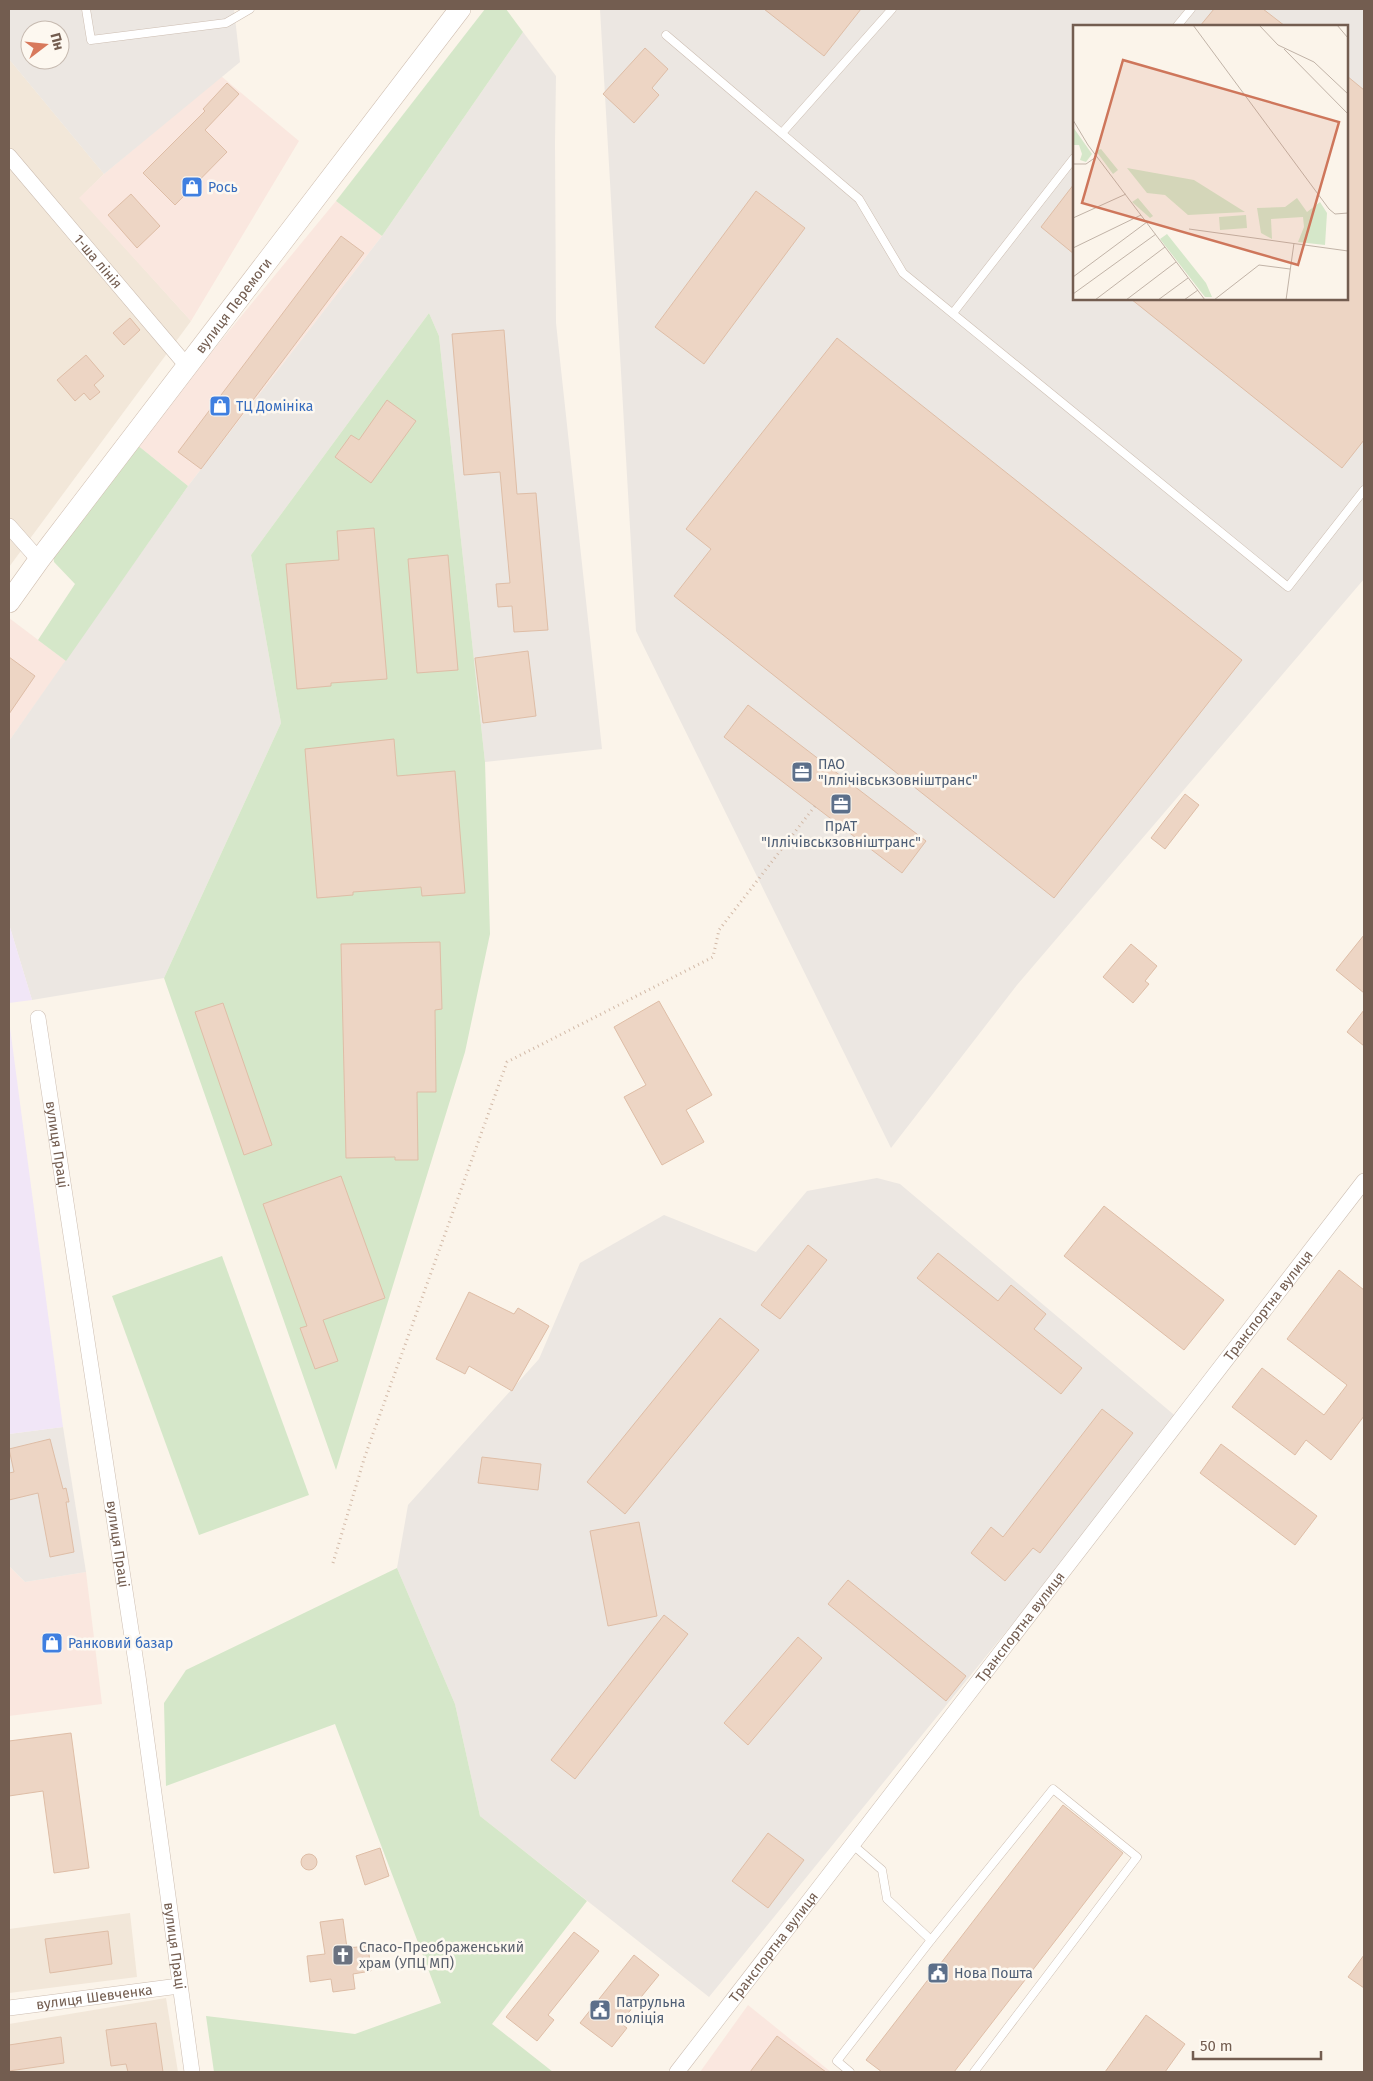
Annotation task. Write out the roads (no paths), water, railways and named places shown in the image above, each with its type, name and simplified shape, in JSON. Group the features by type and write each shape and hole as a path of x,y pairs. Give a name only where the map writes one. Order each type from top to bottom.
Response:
{"main road":[{"name":"вулиця Перемоги","path":"9,602 457,10"}],"street":[{"name":"1-ша лінія","path":"9,156 188,366"},
{"path":"9,526 39,560"},
{"name":"вулиця Праці","path":"38,1018 136,1666 192,2072"},
{"name":"Транспортна вулиця","path":"677,2072 1364,1181"},
{"name":"вулиця Шевченка","path":"9,2008 179,1986"}],"lane":[{"path":"86,9 91,40 226,24 250,9"},
{"path":"782,133 892,9"},
{"path":"1178,25 1191,9"},
{"path":"666,35 859,199 903,273 1288,587 1364,490"},
{"path":"953,313 1073,159"},
{"path":"850,2072 837,2062 931,1940 1053,1789 1137,1857 974,2072"},
{"path":"852,1845 882,1870 887,1899 931,1940"}],"place":[{"name":"Рось","path":"192,187"},
{"name":"ТЦ Домініка","path":"220,406"},
{"name":"ПАО \"Іллічівськзовніштранс\"","path":"802,772"},
{"name":"ПрАТ \"Іллічівськзовніштранс\"","path":"841,804"},
{"name":"Ранковий базар","path":"52,1643"},
{"name":"Спасо-Преображенський храм (УПЦ МП)","path":"343,1955"},
{"name":"Нова Пошта","path":"938,1973"},
{"name":"Патрульна поліція","path":"600,2010"}]}
